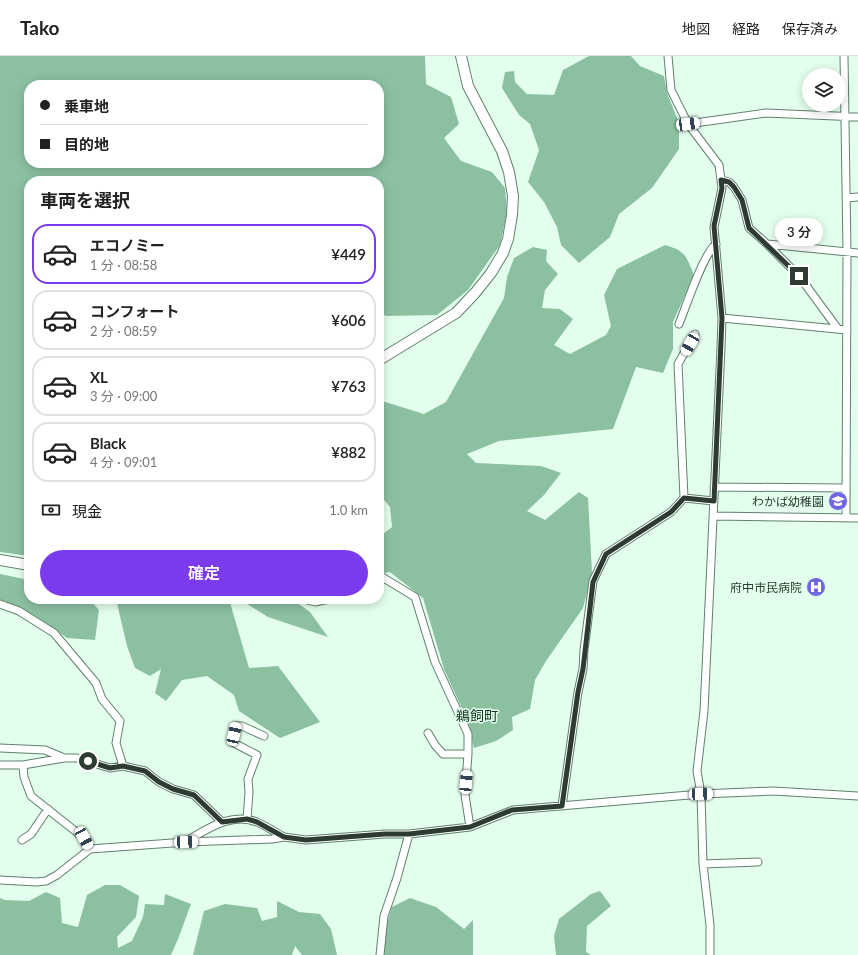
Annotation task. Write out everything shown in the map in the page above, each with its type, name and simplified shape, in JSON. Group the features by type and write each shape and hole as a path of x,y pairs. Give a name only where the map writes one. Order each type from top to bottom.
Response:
{"street":[{"path":"384,357 456,313 491,273 503,253 508,239 512,215 513,196 508,172 502,151 468,86 461,56"},
{"path":"668,56 671,90 688,124 719,165 722,188 714,226 722,318 704,711 697,770 701,794 703,864 710,925 710,955"},
{"path":"844,56 847,252 846,518"},
{"path":"688,124 766,113 845,115 858,117"},
{"path":"721,180 729,182 742,200 749,228 799,276 838,329"},
{"path":"846,198 858,196"},
{"path":"679,324 698,275 711,248 716,244"},
{"path":"767,244 858,253"},
{"path":"722,318 847,330"},
{"path":"562,806 578,692 583,669 593,582 606,554 671,512 684,498 678,364 695,334"},
{"path":"714,487 846,488"},
{"path":"684,498 714,501"},
{"path":"713,516 858,518"},
{"path":"0,560 24,564"},
{"path":"384,578 415,597 435,662 468,734 465,795 470,827"},
{"path":"0,604 19,611 54,633 96,683 102,699 120,721 116,743 123,766"},
{"path":"247,819 249,792 248,778 257,755 232,742 236,726 242,726 264,736"},
{"path":"428,733 435,745 443,754 468,754"},
{"path":"0,748 45,750 64,758"},
{"path":"0,765 23,765 64,758 77,758 110,768 123,766 145,771 159,782 173,789 194,795 222,822"},
{"path":"23,765 24,777 31,796 84,838 90,848"},
{"path":"0,880 36,882 46,881 57,875 90,848 186,842 272,839 284,837 306,840 385,834 409,834 470,827 512,810 701,794 773,791 858,796"},
{"path":"22,840 31,834 48,810"},
{"path":"186,842 218,823 247,819 257,822 284,837"},
{"path":"380,955 384,916 397,878 409,834"},
{"path":"703,864 758,862"}],"green space":[{"path":"0,56 425,56 426,84 451,97 459,124 444,138 461,161 492,172 505,188 507,212 500,245 468,290 437,315 384,315 384,176 24,176 24,555 0,552"},
{"path":"589,56 631,56 640,66 664,76 667,93 679,123 679,149 652,188 619,214 610,237 579,263 561,245 557,227 544,202 528,182 539,150 530,124 519,115 502,88 505,72 514,71 515,82 527,94 554,95 563,70"},
{"path":"665,245 681,252 689,263 694,275 673,322 673,349 663,373 636,367 613,429 499,441 467,454 476,463 541,466 561,473 544,495 527,511 545,520 579,492 588,498 592,573 583,608 546,661 535,680 530,709 512,717 513,730 496,741 474,748 468,722 444,669 423,598 390,572 384,573 384,533 392,527 390,507 384,500 384,402 424,414 446,402 504,298 507,277 514,258 533,247 547,250 546,261 558,274 545,290 542,308 560,309 573,319 554,345 570,354 606,335 611,326 604,295 617,269"},
{"path":"0,574 24,579 24,604 94,604 99,610 95,640 67,638 50,626 12,604 0,600"},
{"path":"117,604 230,604 249,668 278,666 320,722 280,738 239,711 234,695 207,676 182,680 166,701 155,693 161,669 150,676 135,668 127,646"},
{"path":"247,604 299,604 310,612 328,637 268,617"},
{"path":"105,885 120,885 139,896 136,917 117,937 118,948 132,941 143,917 145,904 164,905 165,894 191,904 171,955 0,955 0,898 5,900 29,901 46,892 60,898 62,923 78,927 87,895"},
{"path":"600,891 611,906 587,926 586,952 591,955 556,955 554,936 559,919 591,894"},
{"path":"410,898 436,907 464,929 473,920 473,955 383,955 384,933 392,907"},
{"path":"277,901 299,912 320,914 331,929 337,955 302,955 295,946 292,955 193,955 204,911 225,904 257,908 262,921 277,917"}],"place":[{"name":"わかば幼稚園","path":"838,501"},
{"name":"府中市民病院","path":"816,587"}],"district":[{"name":"鵜飼町","path":"477,715"}],"route":[{"path":"88,761 110,768 123,766 145,771 159,782 173,789 194,795 222,822 247,819 257,822 284,837 306,840 385,834 409,834 470,827 512,810 562,806 578,692 583,669 593,582 606,554 671,512 684,498 714,501 722,318 714,226 722,188 721,180 729,182 742,200 749,228 799,276"}]}
